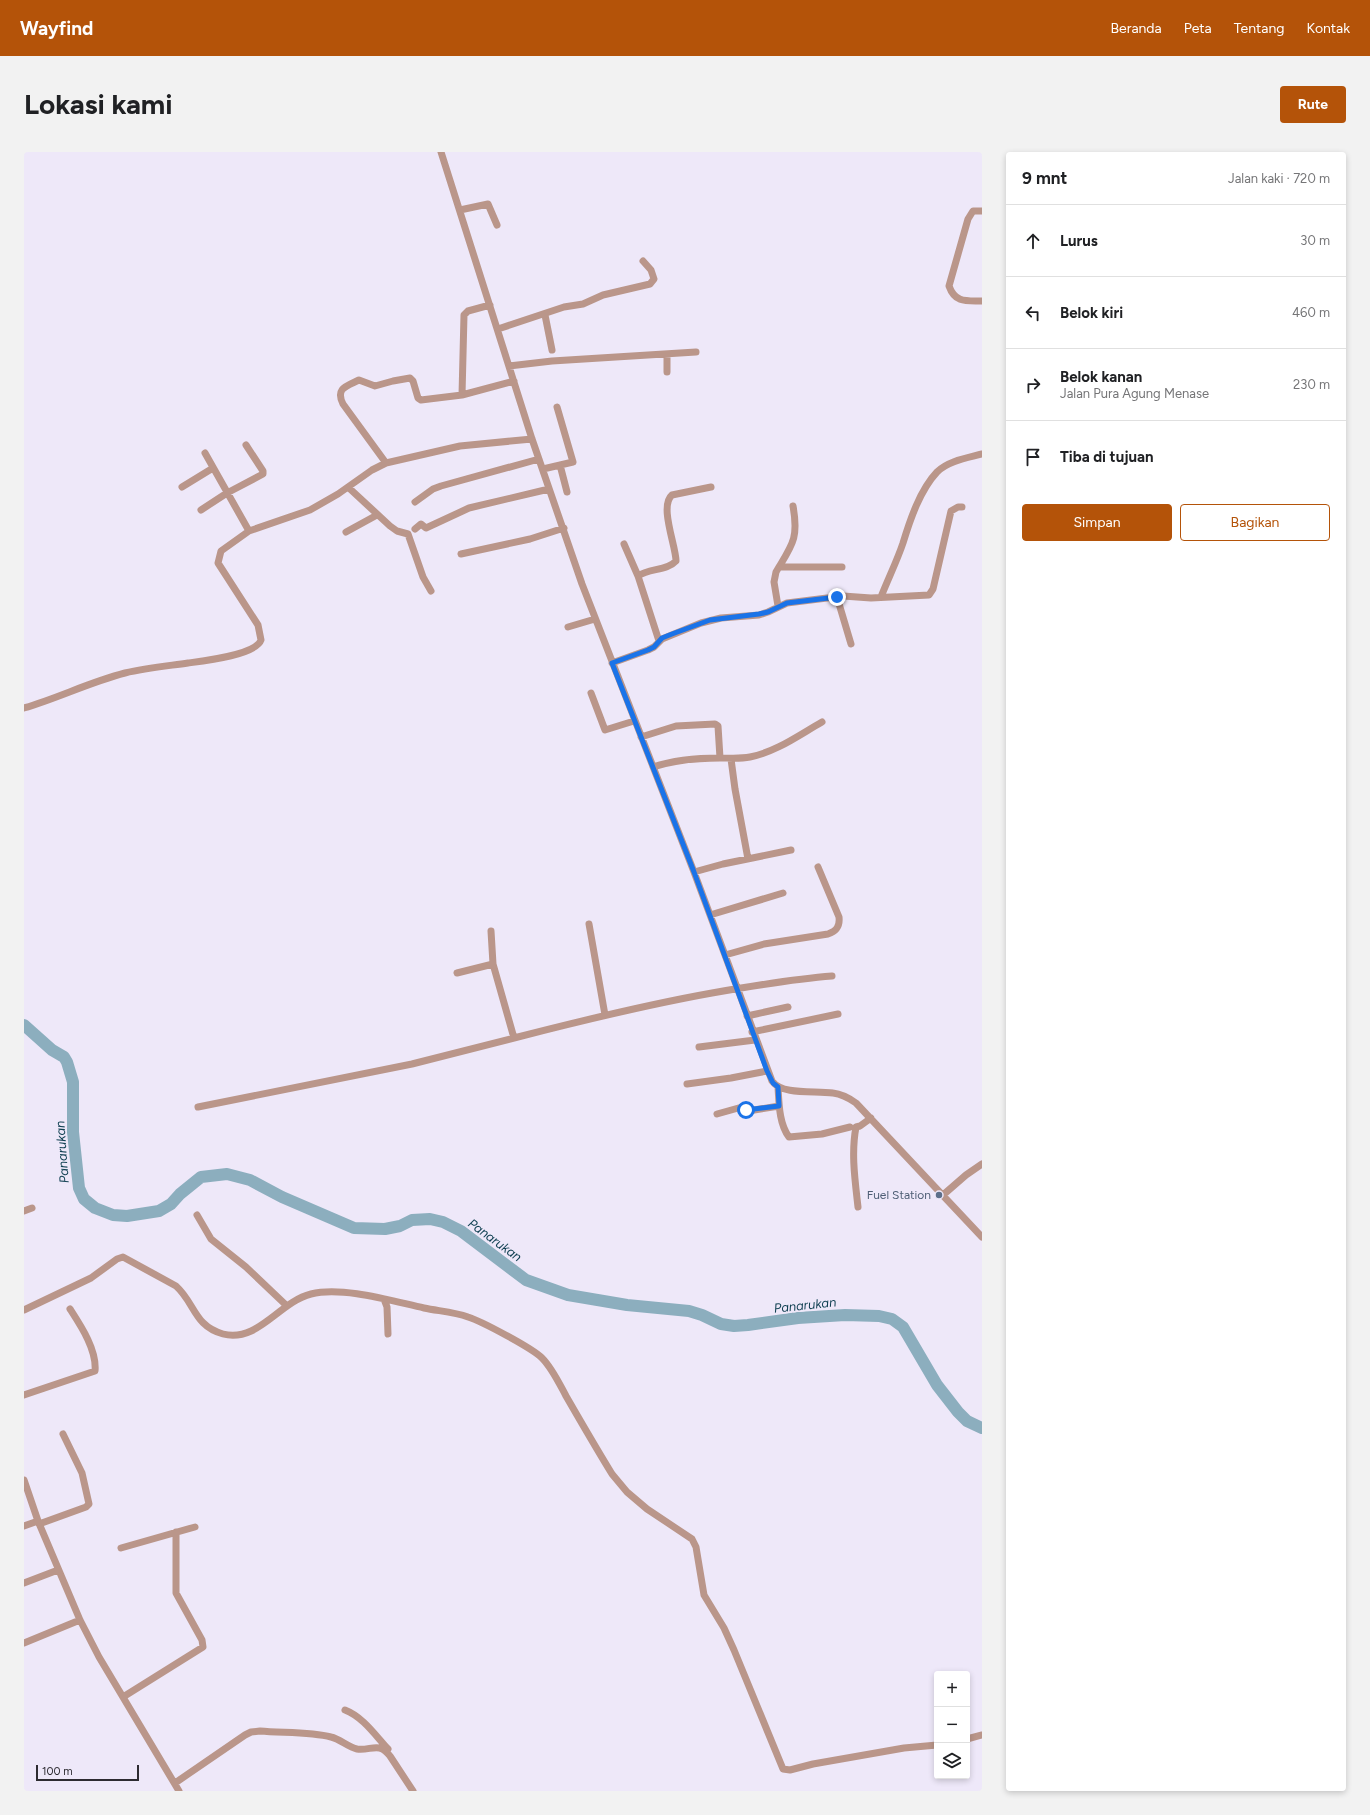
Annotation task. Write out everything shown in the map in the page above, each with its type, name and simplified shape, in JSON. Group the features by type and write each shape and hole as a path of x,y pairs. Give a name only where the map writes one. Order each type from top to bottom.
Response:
{"street":[{"path":"441,152 532,439 564,528 594,619 694,872 767,1071 773,1083 778,1087 790,1090 839,1094 856,1103 982,1237"},
{"path":"460,210 488,204 497,225"},
{"path":"982,211 973,211 968,219 960,242 949,286 952,294 959,299 982,301"},
{"path":"498,329 545,315 564,307 583,304 603,295 650,284 654,279 651,270 643,261"},
{"path":"462,395 464,315 468,311 490,305"},
{"path":"545,315 552,350"},
{"path":"509,366 552,361 696,352"},
{"path":"667,354 668,372"},
{"path":"386,463 343,404 339,394 341,390 360,380 375,386 408,378 413,381 419,400 462,395 514,381"},
{"path":"542,469 572,463 573,460 557,407"},
{"path":"24,708 124,673 147,668 212,660 242,653 260,644 261,640 258,626 218,563 221,551 249,532 310,510 349,488 372,470 386,463 460,446 532,439"},
{"path":"201,510 227,493 263,473 246,445"},
{"path":"205,453 249,532"},
{"path":"881,597 903,544 910,520 937,472 947,465 982,454"},
{"path":"415,502 433,489 440,486 539,459"},
{"path":"560,465 567,492"},
{"path":"182,487 213,468"},
{"path":"638,576 643,573 671,566 676,561 668,516 667,502 669,498 672,495 711,487"},
{"path":"349,488 377,515 397,531 408,534 423,577 431,591"},
{"path":"415,529 421,524 426,528 446,518 482,504 549,488"},
{"path":"778,606 774,582 776,572 794,540 796,524 793,506"},
{"path":"612,663 648,650 654,647 659,641 672,634 710,620 759,614 768,612 787,603 837,597 858,596 871,598 921,596 931,594 951,511 958,507 962,507"},
{"path":"346,532 377,515"},
{"path":"461,554 530,540 564,528"},
{"path":"624,544 638,576 659,641"},
{"path":"779,567 842,567"},
{"path":"837,597 851,644"},
{"path":"568,627 594,619"},
{"path":"591,693 605,730 634,721"},
{"path":"653,767 672,762 720,758 732,759 754,756 770,750 822,722"},
{"path":"641,737 676,726 715,724 718,726 720,758"},
{"path":"732,759 734,789 748,859"},
{"path":"694,872 790,850"},
{"path":"725,955 764,944 823,935 836,929 839,924 839,917 818,867"},
{"path":"710,915 783,893"},
{"path":"589,924 605,1015"},
{"path":"491,931 493,964 514,1038"},
{"path":"457,973 493,964"},
{"path":"198,1107 412,1064 605,1015 736,988 832,976"},
{"path":"747,1016 788,1007"},
{"path":"752,1032 838,1014"},
{"path":"699,1047 755,1040"},
{"path":"687,1084 767,1071"},
{"path":"778,1087 779,1106 784,1128 790,1138 822,1134 850,1128"},
{"path":"718,1114 742,1107 748,1111 779,1106"},
{"path":"858,1206 854,1159 856,1127 860,1126 871,1118"},
{"path":"943,1195 966,1175 982,1164"},
{"path":"24,1210 32,1208"},
{"path":"197,1215 211,1239 246,1267 287,1306"},
{"path":"24,1310 91,1278 122,1257 127,1258 176,1286 182,1292 202,1323 214,1331 222,1334 235,1336 245,1334 260,1326 287,1306 305,1296 325,1292 384,1299 468,1317 535,1353 544,1360 619,1483 646,1509 693,1540 696,1547 704,1595 724,1628 734,1650 783,1769 790,1770 813,1764 904,1748 934,1746"},
{"path":"384,1299 387,1307 388,1334"},
{"path":"24,1395 95,1371 89,1343 70,1309"},
{"path":"24,1526 86,1507 89,1504 82,1473 63,1434"},
{"path":"24,1480 58,1570 80,1620 99,1657 179,1791"},
{"path":"121,1548 195,1527"},
{"path":"123,1697 203,1646 202,1640 176,1593 176,1532"},
{"path":"24,1583 58,1570"},
{"path":"24,1643 80,1620"},
{"path":"345,1710 357,1716 364,1723 388,1749 386,1751"},
{"path":"175,1783 245,1735 254,1731 328,1737 356,1749 378,1747 386,1751 413,1791"},
{"path":"970,1738 982,1735"}],"waterway":[{"name":"Panarukan","path":"24,1025 52,1050 64,1057 67,1062 73,1082 73,1132 79,1188 84,1199 95,1208 113,1215 127,1216 159,1211 171,1204 180,1194 201,1177 227,1174 250,1180 282,1197 354,1228 385,1229 400,1226 412,1220 430,1219 443,1222 461,1231 526,1280 568,1295 627,1305 689,1311 721,1324 734,1326 798,1318 845,1315 879,1316 892,1319 903,1327 937,1385 958,1412 967,1421 982,1428"}],"place":[{"name":"Fuel Station","path":"939,1195"}],"route":[{"path":"746,1110 748,1111 779,1106 778,1087 773,1083 767,1071 694,872 612,663 640,654 654,647 662,638 710,620 759,614 774,610 778,606 787,603 837,597"}]}
